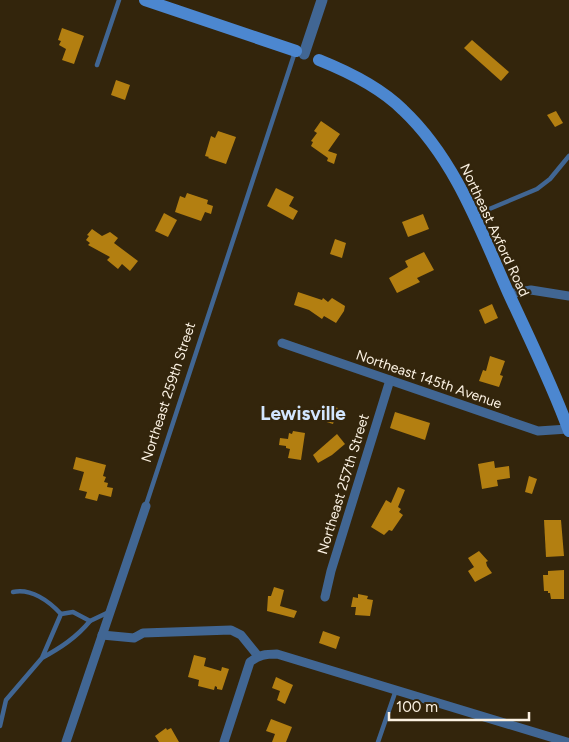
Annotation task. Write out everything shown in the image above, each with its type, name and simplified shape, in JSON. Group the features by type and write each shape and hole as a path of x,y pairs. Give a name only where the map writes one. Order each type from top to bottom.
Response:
{"main road":[{"path":"146,0 300,52"},
{"name":"Northeast Axford Road","path":"319,60 344,70 370,85 403,109 444,159 474,216 569,430"}],"street":[{"name":"Northeast 259th Street","path":"300,52 322,0"},
{"name":"Northeast Axford Road","path":"300,52 319,60"},
{"path":"509,294 530,290 569,296"},
{"name":"Northeast 145th Avenue","path":"282,344 538,431 569,430"},
{"name":"Northeast 257th Street","path":"325,597 331,571 390,380"},
{"name":"Northeast 259th Street","path":"66,742 146,506"},
{"path":"102,635 134,638 142,633 231,630 241,635 258,656"},
{"path":"224,742 250,662 258,656 266,654 277,654 567,742"}],"lane":[{"path":"97,65 119,0"},
{"name":"Northeast 259th Street","path":"146,506 300,52"},
{"path":"474,216 537,189 550,179 569,156"},
{"path":"13,592 23,591 32,593 61,614 73,612 90,621"},
{"path":"42,658 63,646 82,631 90,621 110,611"},
{"path":"0,726 6,700 42,658 61,614"},
{"path":"378,742 396,690"}],"building":[{"path":"62,28 84,36 74,64 62,60 66,49 59,45 61,41 58,40"},
{"path":"472,40 509,72 501,81 464,48"},
{"path":"116,80 130,85 125,100 111,95"},
{"path":"556,111 563,123 555,127 547,115"},
{"path":"321,121 340,134 328,151 337,154 334,164 327,161 328,158 311,146 313,142 311,141 317,133 314,131"},
{"path":"218,131 236,137 226,164 205,156 211,136 215,138"},
{"path":"276,188 294,197 289,206 298,211 293,220 267,206"},
{"path":"187,193 208,200 207,204 213,206 211,214 205,212 201,221 175,212 180,196 185,198"},
{"path":"164,213 177,220 168,237 155,231"},
{"path":"423,214 429,229 408,237 402,222"},
{"path":"92,229 102,236 110,232 118,238 114,243 138,261 130,271 122,264 118,269 107,260 110,257 88,245 90,243 86,240 89,236 87,235"},
{"path":"335,239 346,243 342,258 330,254"},
{"path":"424,252 434,270 417,278 420,282 397,293 389,278 408,267 405,261"},
{"path":"298,292 322,300 323,298 328,302 332,298 345,306 344,311 336,323 324,316 322,319 309,310 294,305"},
{"path":"492,304 498,318 485,324 479,310"},
{"path":"490,356 505,361 500,375 503,376 499,387 479,381 483,370 486,371"},
{"path":"322,404 338,408 333,424 320,420"},
{"path":"395,412 430,423 425,440 390,428"},
{"path":"293,431 305,433 301,460 288,458 290,449 279,445 280,438 288,439 289,433 292,434"},
{"path":"337,434 345,444 332,455 318,463 313,455"},
{"path":"76,457 106,465 103,476 106,477 104,482 108,483 107,487 113,488 111,497 99,494 97,501 85,498 87,492 79,490 84,472 73,469"},
{"path":"494,461 495,468 509,466 510,478 497,480 498,486 482,489 478,464"},
{"path":"529,476 537,479 532,494 525,492"},
{"path":"398,487 405,490 398,507 401,509 399,512 403,515 392,531 389,530 384,535 371,527 386,500 391,503"},
{"path":"544,520 561,520 564,556 546,557"},
{"path":"479,551 488,561 486,562 487,566 492,573 475,582 468,571 474,567 468,558"},
{"path":"564,570 564,599 551,599 550,593 544,591 543,575 548,575 548,571"},
{"path":"274,587 284,590 280,606 297,611 294,618 267,611 268,596 271,596"},
{"path":"358,594 368,596 367,599 373,600 370,616 355,615 356,607 351,607 353,597 358,598"},
{"path":"323,631 340,637 336,649 319,643"},
{"path":"194,655 206,658 204,666 221,671 222,667 229,669 222,690 217,689 215,686 214,690 198,686 199,680 188,677"},
{"path":"276,677 293,685 285,704 277,700 280,691 272,688"},
{"path":"271,719 292,727 286,742 272,742 275,734 266,731"},
{"path":"166,728 167,730 171,728 179,742 159,742 155,736"}],"district":[{"name":"Lewisville","path":"303,413"}]}
